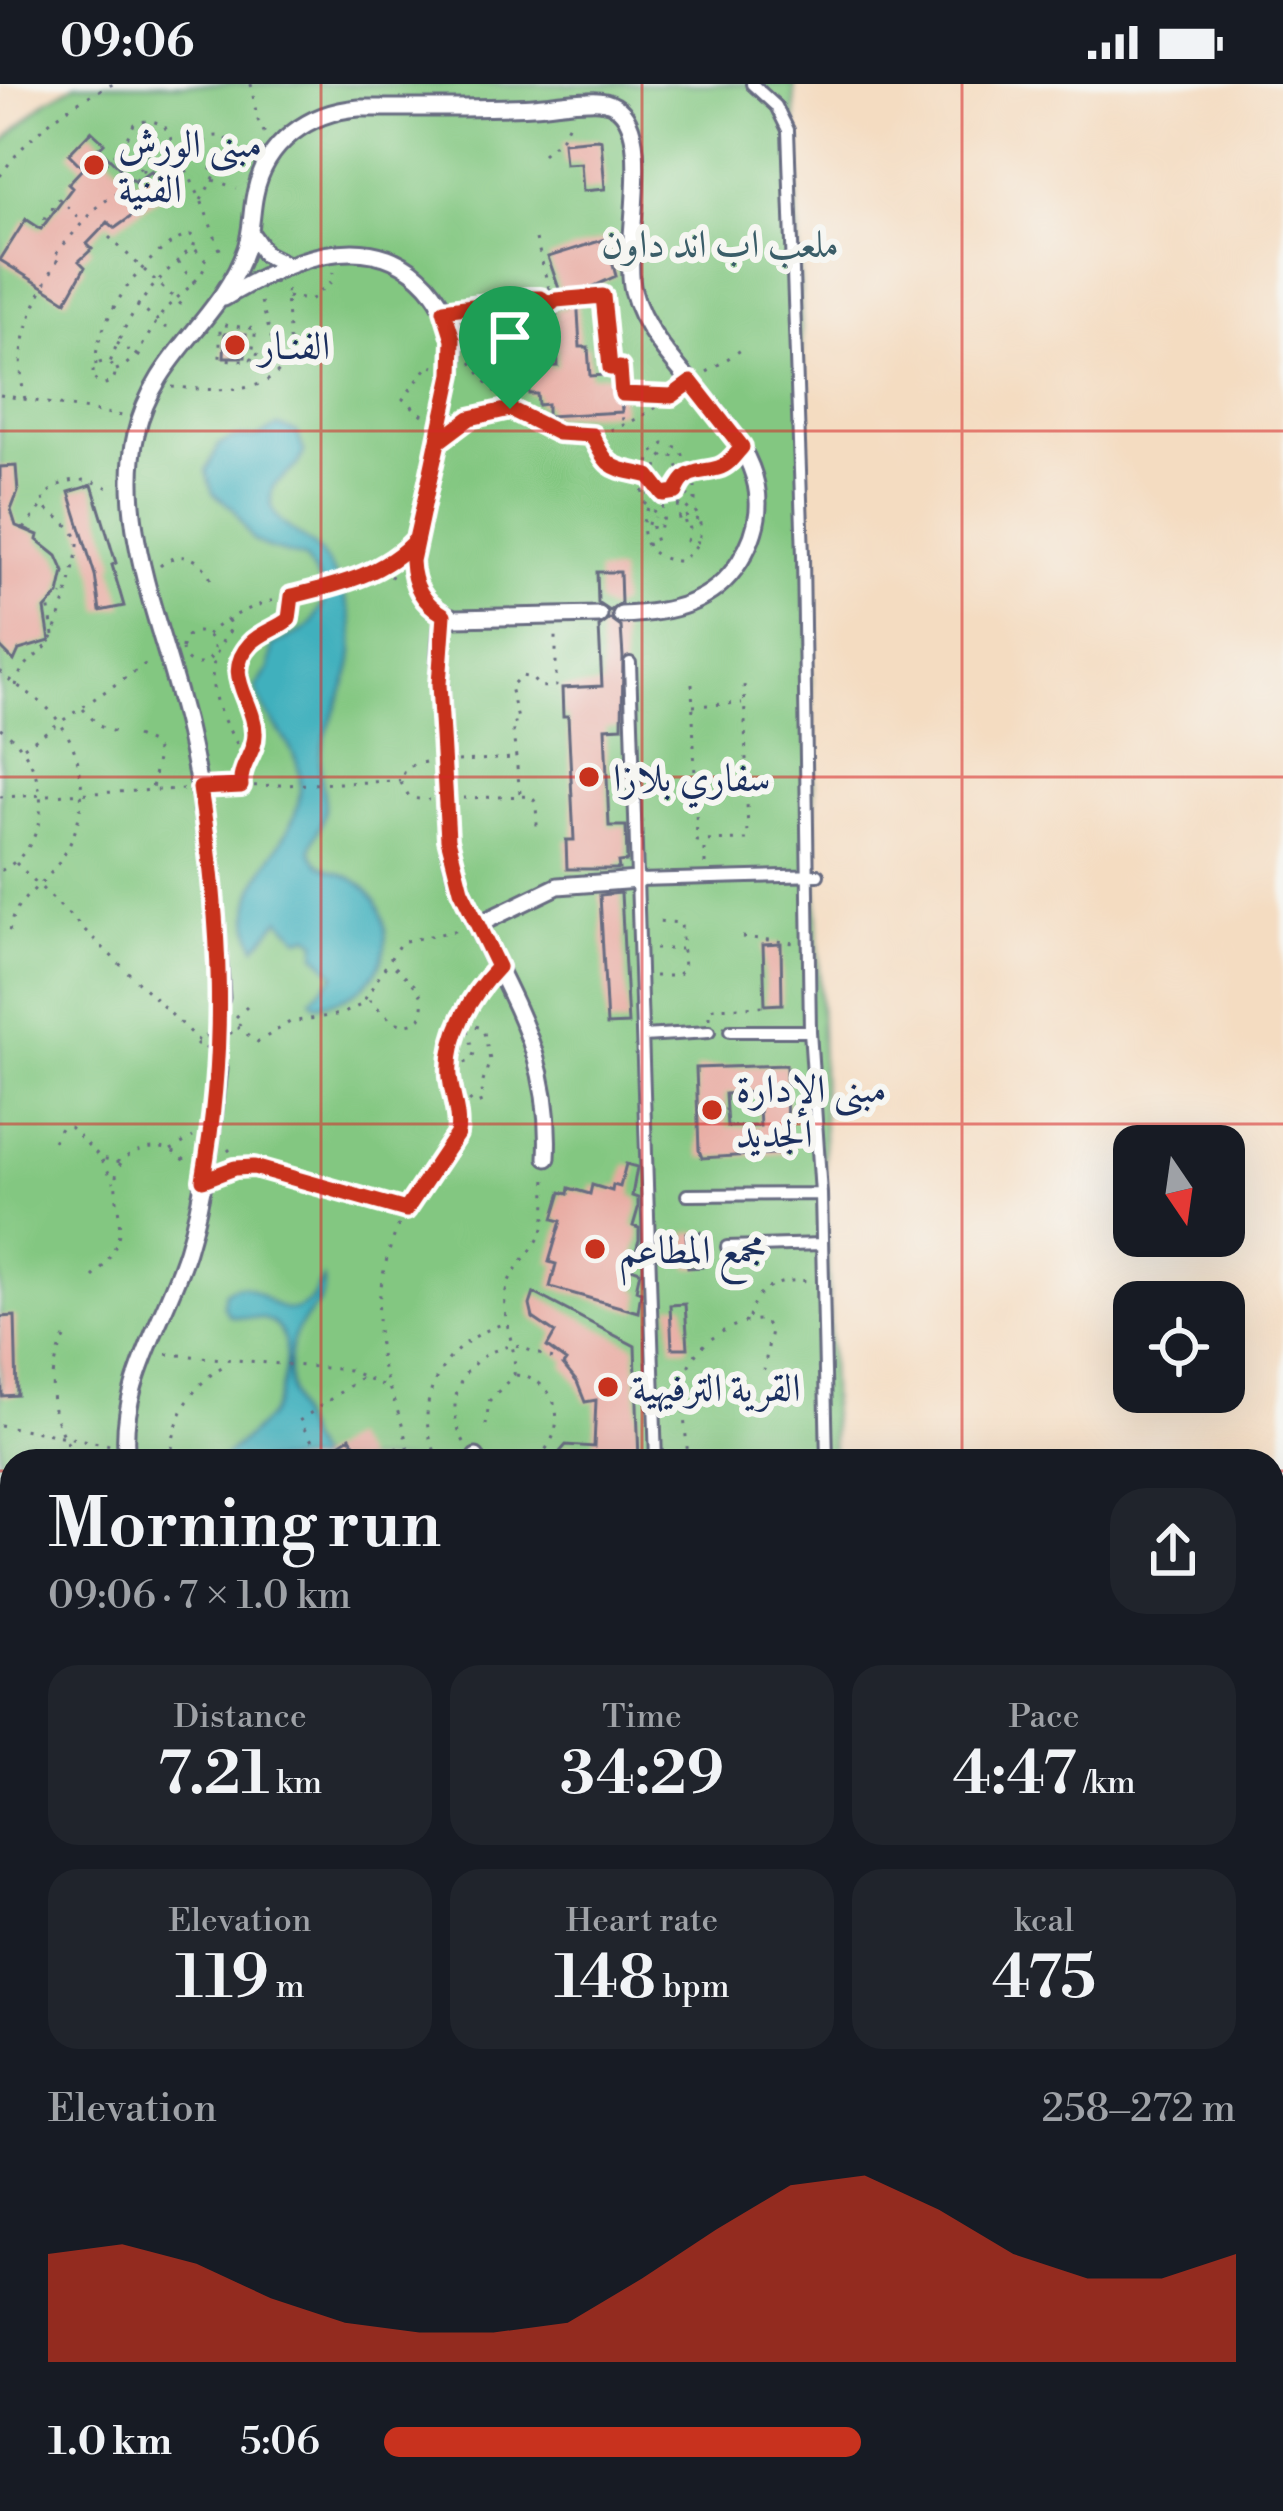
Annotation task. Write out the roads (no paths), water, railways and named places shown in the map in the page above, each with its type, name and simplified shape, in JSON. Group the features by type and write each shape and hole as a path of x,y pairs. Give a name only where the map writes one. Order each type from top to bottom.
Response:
{"street":[{"path":"222,299 250,232 254,195 266,164 309,121 346,109 592,94 626,115 634,133 629,262 634,295 647,326 742,447 754,477 758,508 751,540 736,568 714,590 686,606 621,615"},
{"path":"250,232 265,254 295,262"},
{"path":"229,1006 176,652 148,582 131,507 130,472 140,418 152,386 174,352 222,299 295,262 360,251 394,260 423,280 444,310 453,339 452,374 412,561 415,583 426,602 444,615 466,619 599,615"},
{"path":"444,615 439,655 446,822 461,890 537,1054 547,1106 547,1157"},
{"path":"479,924 558,886 638,880"},
{"path":"126,1449 130,1393 181,1268 203,1180 219,1070"}],"lane":[{"path":"752,84 776,106 788,130 812,876 810,1031 821,1194 827,1449"},
{"path":"631,663 656,1449"},
{"path":"638,880 812,876"},
{"path":"730,1031 810,1031"},
{"path":"643,1036 709,1032"},
{"path":"687,1195 821,1194"},
{"path":"727,1247 822,1244"}],"water":[{"path":"278,426 297,432 304,452 298,465 273,486 273,510 325,560 344,597 353,632 346,684 321,752 324,813 311,850 324,866 366,889 379,908 385,931 383,955 367,982 344,998 316,1005 311,999 335,975 316,954 317,941 309,936 300,939 280,919 256,947 249,925 255,886 294,817 300,780 292,750 256,687 269,669 273,645 312,623 323,604 322,585 304,558 252,539 233,508 213,493 206,471 220,444 257,437"},
{"path":"323,1278 323,1294 295,1335 289,1367 297,1416 312,1449 233,1449 274,1407 286,1357 275,1325 229,1315 223,1305 225,1292 246,1287 286,1310 311,1299"}],"place":[{"name":"مبنى الورش الفنية","path":"94,165"},
{"name":"الفنـار","path":"235,345"},
{"name":"سفاري بلازا","path":"589,777"},
{"name":"مبنى الإدارة الجديد","path":"712,1110"},
{"name":"مجمع المطاعم","path":"595,1249"},
{"name":"القرية الترفيهية","path":"608,1387"}],"park label":[{"name":"ملعب اب اند داون","path":"720,243"}]}
